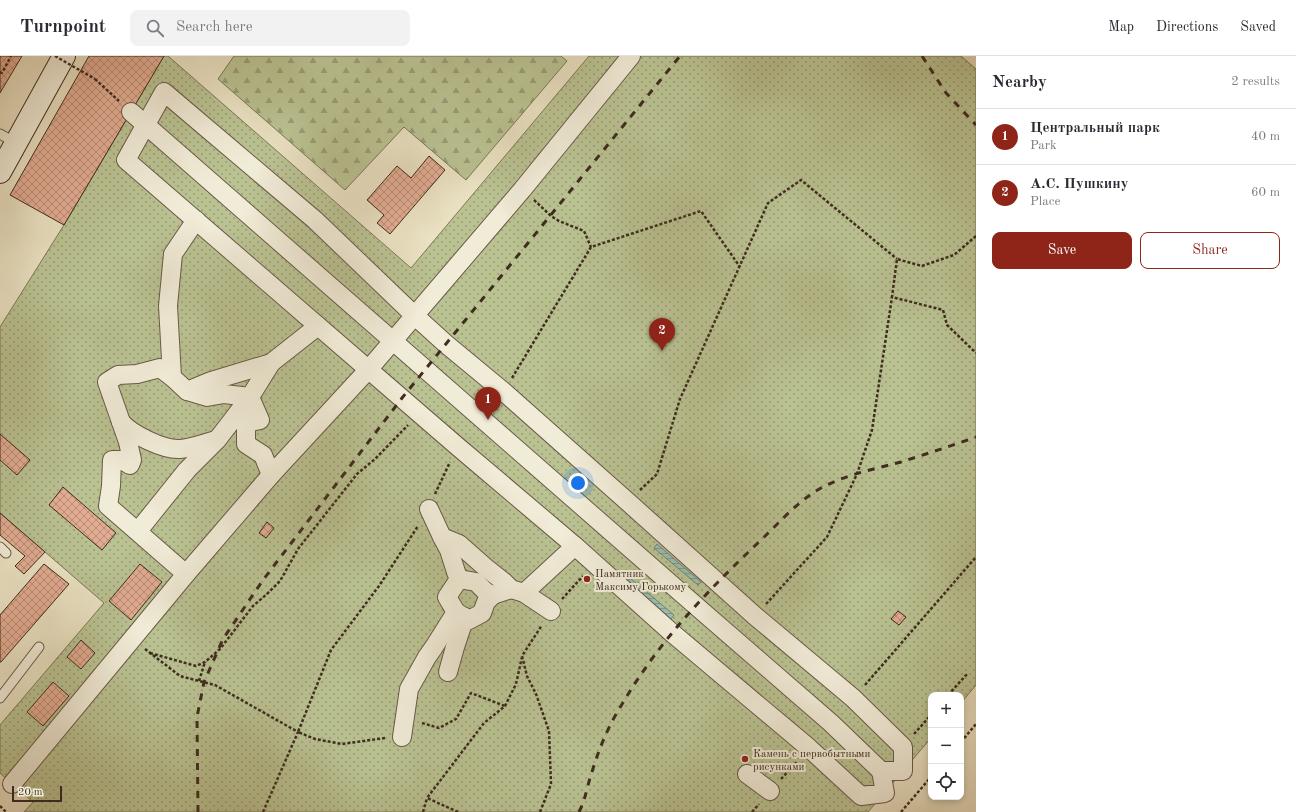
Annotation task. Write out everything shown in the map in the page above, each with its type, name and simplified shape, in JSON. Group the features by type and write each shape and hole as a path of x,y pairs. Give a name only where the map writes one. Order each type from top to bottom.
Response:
{"main road":[{"path":"0,172 8,138 64,56"}],"street":[{"path":"12,784 186,574 271,475 368,370 522,190 631,56"},
{"path":"131,112 146,126 688,600 831,723 881,771 885,792 861,796 809,748 671,632 575,546 418,413 126,160 146,126 164,92 315,220 414,315 504,392 755,616 853,698 903,747 903,771 881,771"},
{"path":"172,377 168,306 173,254 196,220"},
{"path":"138,531 187,470 217,440 250,397 271,363 318,326"},
{"path":"187,391 211,381 271,363"},
{"path":"186,574 108,506 111,486 112,460 122,460 130,465 132,460 128,442 107,382 118,375 137,374 160,368 187,391 208,397 224,394 250,397"},
{"path":"250,397 260,420 246,424 246,444 263,455 271,475"},
{"path":"121,422 126,428 153,442 167,447 179,449 217,440"},
{"path":"429,509 449,550 456,572 460,578 476,582 486,592 493,595 517,591 575,546"},
{"path":"442,537 459,544 485,568 517,591 551,612"},
{"path":"460,578 447,597 460,615 469,620 482,613 486,602 493,595"},
{"path":"402,737 409,689 431,651 460,615"},
{"path":"431,651 451,664 460,615"},
{"path":"747,774 770,791"}],"lane":[{"path":"0,698 39,647"}],"path":[{"path":"0,72 2,73 11,56"},
{"path":"55,56 95,79 131,112"},
{"path":"628,502 657,474 680,399 768,203 801,180 897,259 922,266 954,255 976,236"},
{"path":"522,190 551,216 559,221 584,231 592,247"},
{"path":"504,392 592,247 701,211 740,267"},
{"path":"755,616 827,537 857,474 872,430 897,259"},
{"path":"892,297 943,310 947,325 976,352"},
{"path":"150,653 196,666 205,662 220,649 253,606 280,581 298,549 357,474 375,459 418,413"},
{"path":"263,812 298,732 331,650 379,586 429,509 457,446"},
{"path":"423,812 427,798 484,723 505,706 516,684 522,656 551,612 594,564"},
{"path":"132,639 180,676 215,685 298,732"},
{"path":"522,656 549,731 551,784 540,812"},
{"path":"199,680 205,662"},
{"path":"951,692 968,673"},
{"path":"964,738 976,724"},
{"path":"901,812 928,780"},
{"path":"427,798 458,812"},
{"path":"0,806 6,812"}],"green space":[{"path":"164,56 168,56 411,268 589,56 961,56 976,69 976,685 964,699 964,692 928,692 928,742 868,812 24,812 33,802 0,773 0,725 104,603 0,513 0,327 64,225"},
{"path":"234,56 561,56 567,61 466,180 404,127 345,190 218,79"}],"water":[{"path":"657,544 701,582 698,585 654,548"},
{"path":"630,578 674,615 671,619 628,581"}],"building":[{"path":"0,56 22,56 0,93"},
{"path":"89,56 164,56 64,225 10,195"},
{"path":"429,156 445,170 390,234 377,223 384,215 367,200 397,166 411,178"},
{"path":"0,434 30,460 17,475 0,460"},
{"path":"63,487 116,533 102,550 49,505"},
{"path":"0,513 45,552 24,574 15,566 25,556 0,535"},
{"path":"267,522 274,528 266,538 259,533"},
{"path":"44,564 69,584 0,662 0,615"},
{"path":"140,564 162,582 131,620 109,601"},
{"path":"898,611 906,617 899,625 891,619"},
{"path":"81,640 95,653 81,669 67,657"},
{"path":"53,682 69,696 43,726 27,712"}],"railway":[{"path":"198,812 197,717 204,682 223,639 263,580 402,398 680,56"},
{"path":"922,56 946,93 976,125"},
{"path":"579,812 596,758 606,734 633,686 649,663 701,599 790,512 813,493 830,483 901,462 976,437"}],"place":[{"name":"А.С. Пушкину","path":"662,351"},
{"name":"Центральный парк","path":"488,420"},
{"name":"Памятник Максиму Горькому","path":"587,579"},
{"name":"Камень с первобытными рисунками","path":"745,759"}]}
